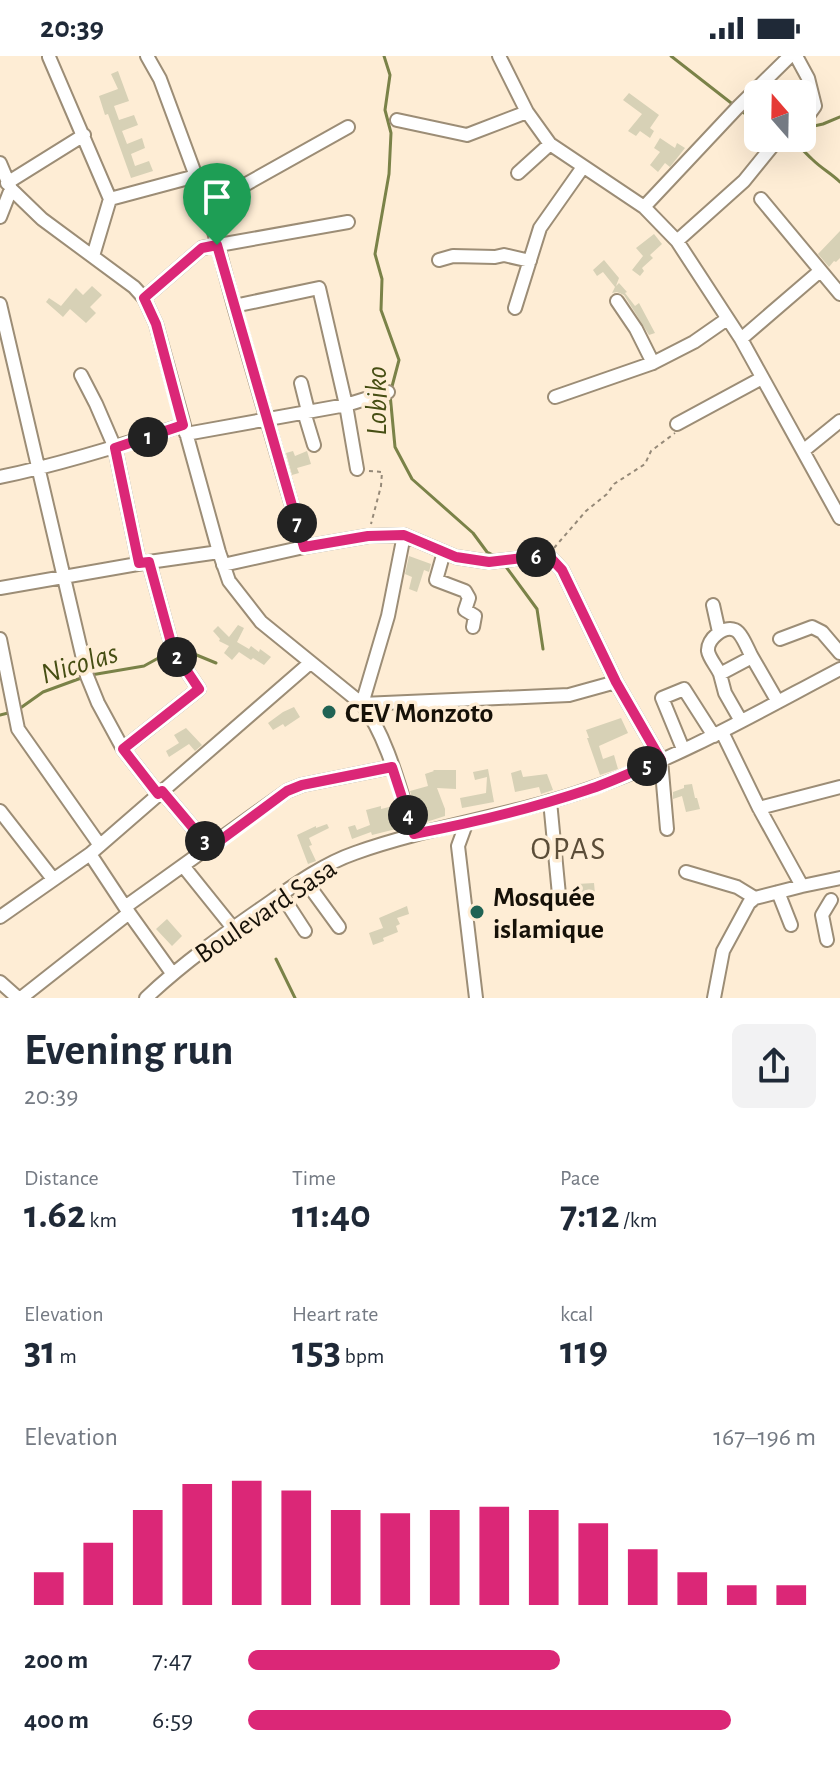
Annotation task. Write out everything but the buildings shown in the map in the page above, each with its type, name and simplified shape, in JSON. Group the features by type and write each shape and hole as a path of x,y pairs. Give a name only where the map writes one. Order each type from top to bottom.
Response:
{"street":[{"path":"147,56 160,79 207,206 304,547"},
{"path":"499,56 527,112 550,144 644,207 677,241 741,339 840,518"},
{"path":"644,207 790,56"},
{"path":"796,56 808,80"},
{"path":"49,57 110,199 93,256"},
{"path":"397,120 467,135 527,112"},
{"path":"207,206 348,127"},
{"path":"0,217 9,186 84,135"},
{"path":"518,173 550,144"},
{"path":"677,241 744,181 769,152"},
{"path":"0,163 9,186 42,219 134,287 144,298 156,324 229,581 261,622 362,704 373,717 414,834"},
{"path":"515,308 540,228 583,167"},
{"path":"110,199 196,176"},
{"path":"761,199 840,294"},
{"path":"144,298 202,248 348,222"},
{"path":"439,260 453,256 504,255 530,261"},
{"path":"741,339 820,271"},
{"path":"234,306 319,288 357,469"},
{"path":"617,301 653,363"},
{"path":"0,304 87,676 123,749 210,848"},
{"path":"555,397 653,363 694,342 727,319"},
{"path":"81,375 115,448 144,562 173,650 199,689 123,749"},
{"path":"677,424 762,378"},
{"path":"301,383 314,445"},
{"path":"0,477 184,429 346,405 388,392"},
{"path":"803,451 840,421"},
{"path":"223,565 368,536 404,535 456,557 489,562 548,555 562,570 616,682 661,760 667,829"},
{"path":"362,704 388,616 404,535"},
{"path":"0,588 219,552"},
{"path":"444,552 436,580 465,591 469,598 465,610 475,616 473,627"},
{"path":"713,605 719,632"},
{"path":"780,639 812,627 822,632 840,653"},
{"path":"741,721 708,652 709,642 719,632 732,628 738,631 778,702"},
{"path":"0,639 18,729 95,849 127,910 172,973"},
{"path":"720,674 752,657"},
{"path":"0,917 95,849 310,663"},
{"name":"Boulevard Sasa","path":"146,998 172,973 281,894 351,854 414,834 466,824 590,789 718,734 840,669"},
{"path":"362,704 569,695 616,682"},
{"path":"683,749 662,698 684,689 718,734 802,886"},
{"path":"0,982 19,998 127,910 287,791 302,785 392,767"},
{"path":"759,808 840,787"},
{"path":"550,801 559,895"},
{"path":"0,811 53,879"},
{"path":"466,824 458,846 476,998"},
{"path":"184,867 233,928"},
{"path":"686,872 737,887 755,898"},
{"path":"719,997 723,951 749,903 755,898 840,878"},
{"path":"304,879 339,927"},
{"path":"825,881 836,903 822,915 827,940"},
{"path":"778,892 791,925"},
{"path":"281,894 305,931"}],"path":[{"path":"548,555 614,484 645,464 651,451 675,433 677,424"},
{"path":"357,469 382,472 368,536"}],"waterway":[{"name":"Lobiko","path":"384,56 390,75 385,110 391,133 389,174 375,254 382,279 381,310 399,360 390,394 395,447 412,479 473,533 487,552 495,556"},
{"path":"671,56 735,106"},
{"path":"816,126 840,117"},
{"path":"804,152 840,182"},
{"name":"Lobiko","path":"504,564 537,609 543,649"},
{"name":"Nicolas","path":"178,650 216,663"},
{"name":"Nicolas","path":"91,675 144,666 171,651"},
{"name":"Nicolas","path":"19,709 43,692 84,677"},
{"name":"Nicolas","path":"0,715 12,712"},
{"path":"276,959 295,998"}],"place":[{"name":"CEV Monzoto","path":"329,712"},
{"name":"Mosquée islamique","path":"477,912"}],"district":[{"name":"OPAS","path":"569,848"}],"route":[{"path":"217,245 304,547 368,536 404,535 456,557 489,562 548,555 562,570 616,682 661,760 590,789 550,801 466,824 414,834 392,767 302,785 287,791 210,848 162,791 158,794 123,749 199,689 173,650 149,562 139,563 115,448 183,425 156,324 144,298 202,248 217,245"}]}
